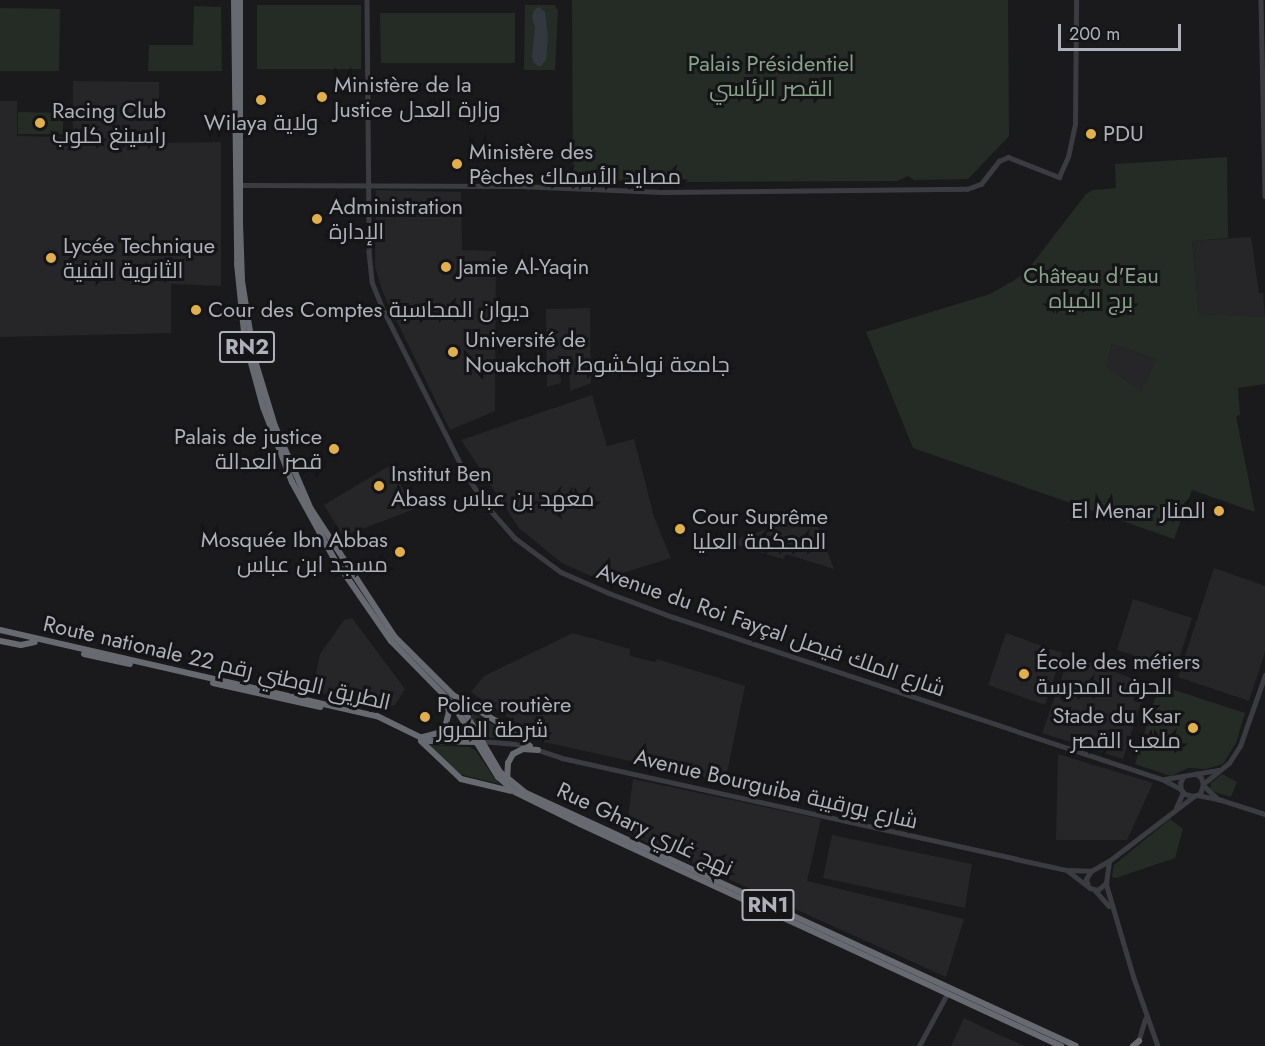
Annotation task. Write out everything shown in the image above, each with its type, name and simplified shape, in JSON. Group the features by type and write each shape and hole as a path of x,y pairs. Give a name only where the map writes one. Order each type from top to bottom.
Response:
{"highway":[{"name":"RN2","path":"234,0 237,264 245,341 263,407 280,454 315,525 357,594 391,641 452,703 477,742"},
{"name":"RN2","path":"240,0 237,184 242,281 251,341 268,406 297,479 337,552 383,621 416,661 456,697 477,742"},
{"name":"Route nationale 22 الطريق الوطني رقم","path":"0,630 358,712 394,723 404,730"},
{"name":"Route nationale 22 الطريق الوطني رقم","path":"0,630 35,642 349,713 404,730"},
{"path":"0,641 21,645 35,642"},
{"path":"415,735 434,735 447,724 449,711 442,692"},
{"path":"456,697 496,721 530,746"},
{"path":"404,730 437,743 477,742"},
{"path":"415,735 461,779 504,784 508,763 513,754 523,749 538,750"},
{"name":"Rue Ghary نهج غاري","path":"477,742 504,784 515,792 947,994 1076,1046"},
{"name":"Rue Ghary نهج غاري","path":"504,784 1003,1016 1060,1046"}],"street":[{"name":"Avenue du Roi Fayçal شارع الملك فيصل","path":"368,0 370,266 378,300 474,488 492,513 534,554 578,581 673,617 1164,780 1182,791"},
{"path":"237,184 519,186 661,192 967,189 981,184 999,161 1008,156 1059,177 1068,157 1075,124 1076,0"},
{"path":"1261,0 1265,196"},
{"path":"1112,910 1095,890 1088,886 1086,879 1093,870 1109,861 1196,796 1203,784 1221,769 1240,746 1265,675"},
{"name":"Avenue Bourguiba شارع بورقيبة","path":"477,742 509,742 530,746 562,758 1067,870 1093,870"},
{"path":"1164,780 1221,769"},
{"path":"1196,774 1218,799"},
{"path":"1173,813 1182,791 1180,782 1184,776"},
{"path":"1182,791 1196,796 1218,799 1265,814"},
{"path":"1095,890 1101,888 1106,880 1109,861"},
{"name":"Avenue Bourguiba شارع بورقيبة","path":"1067,870 1088,886"},
{"path":"1093,870 1102,871 1106,880 1112,910 1158,1046"},
{"path":"919,1046 947,994"},
{"path":"1136,1044 1144,1028 1145,1010"}],"shaded area":[{"path":"539,7 545,12 548,37 546,60 540,67 534,63 532,57 535,27 532,18 534,10"},
{"path":"73,81 159,82 159,143 221,142 221,286 171,284 171,333 0,337 0,101 17,101 17,136 64,137 64,144 73,143"},
{"name":"Université de Nouakchott جامعة نواكشوط","path":"376,190 461,192 462,250 496,251 495,411 450,430 383,293 375,267"},
{"path":"1251,237 1259,293 1263,293 1265,317 1199,314 1192,241"},
{"path":"590,308 591,383 570,391 569,361 559,361 561,383 547,387 546,309"},
{"path":"1112,344 1156,359 1141,393 1107,367"},
{"path":"592,395 607,446 634,439 654,517 671,558 600,580 562,563 519,528 461,440"},
{"name":"Institut Ben Abass معهد بن عباس","path":"389,466 415,509 343,536 324,505"},
{"path":"813,513 834,569 786,554 783,559 732,544 732,541"},
{"path":"1214,568 1265,586 1265,652 1249,701 1178,677"},
{"path":"1133,599 1192,618 1176,669 1117,650"},
{"path":"352,618 405,689 395,705 381,710 322,693 323,680 315,678 320,654 344,620"},
{"path":"573,633 630,649 630,656 655,662 657,659 745,686 725,782 544,742 471,692 484,676"},
{"name":"École des métiers الحرف المدرسة","path":"1006,633 1062,653 1045,705 988,685"},
{"path":"1070,655 1147,684 1123,759 1042,733"},
{"path":"1058,754 1153,783 1127,840 1056,840"},
{"path":"633,779 821,819 807,881 964,919 946,977 626,833"},
{"path":"832,835 972,864 965,908 823,878"},
{"path":"964,1018 997,1034 1025,1046 951,1046"}],"green space":[{"name":"Palais Présidentiel القصر الرئاسي","path":"572,0 1008,0 1009,136 968,179 914,180 908,176 897,181 668,182 573,179"},
{"path":"257,5 361,5 361,69 257,69"},
{"path":"525,5 555,5 558,11 555,70 524,70"},
{"path":"194,6 221,7 222,71 148,71 149,45 193,45"},
{"path":"0,8 60,9 59,71 0,71"},
{"path":"380,13 515,13 515,63 381,63"},
{"name":"Racing Club راسينغ كلوب","path":"18,112 63,113 63,134 18,134"},
{"name":"Château d'Eau برج المياه","path":"1227,157 1228,238 1192,241 1199,314 1265,317 1265,384 1238,388 1240,415 1236,416 1255,512 1192,490 1174,539 913,448 866,332 990,294 1013,281 1026,272 1086,194 1093,190 1116,188 1115,164","holes":["1112,344 1156,359 1141,392 1107,367"]},
{"name":"Stade du Ksar ملعب القصر","path":"1159,685 1245,713 1236,743 1223,764 1206,769 1188,768 1171,776 1135,764"},
{"path":"463,703 475,714 516,739 483,737"},
{"path":"430,745 469,747 475,750 499,784 459,774"},
{"path":"1222,774 1237,782 1231,797 1214,792 1210,788 1211,783"},
{"path":"1170,819 1183,829 1175,858 1116,878 1112,877 1114,865"}],"place":[{"name":"Ministère de la Justice وزارة العدل","path":"322,97"},
{"name":"Wilaya ولاية","path":"261,100"},
{"name":"Racing Club راسينغ كلوب","path":"40,123"},
{"name":"PDU","path":"1091,134"},
{"name":"Ministère des Pêches مصايد الأسماك","path":"457,164"},
{"name":"Administration الإدارة","path":"317,219"},
{"name":"Lycée Technique الثانوية الفنية","path":"51,258"},
{"name":"Jamie Al-Yaqin","path":"446,267"},
{"name":"Cour des Comptes ديوان المحاسبة","path":"196,310"},
{"name":"Université de Nouakchott جامعة نواكشوط","path":"453,352"},
{"name":"Palais de justice قصر العدالة","path":"334,449"},
{"name":"Institut Ben Abass معهد بن عباس","path":"379,486"},
{"name":"El Menar المنار","path":"1219,511"},
{"name":"Cour Suprême المحكمة العليا","path":"680,529"},
{"name":"Mosquée Ibn Abbas مسجد ابن عباس","path":"400,552"},
{"name":"École des métiers الحرف المدرسة","path":"1024,674"},
{"name":"Police routière شرطة المرور","path":"425,717"},
{"name":"Stade du Ksar ملعب القصر","path":"1193,728"}]}
